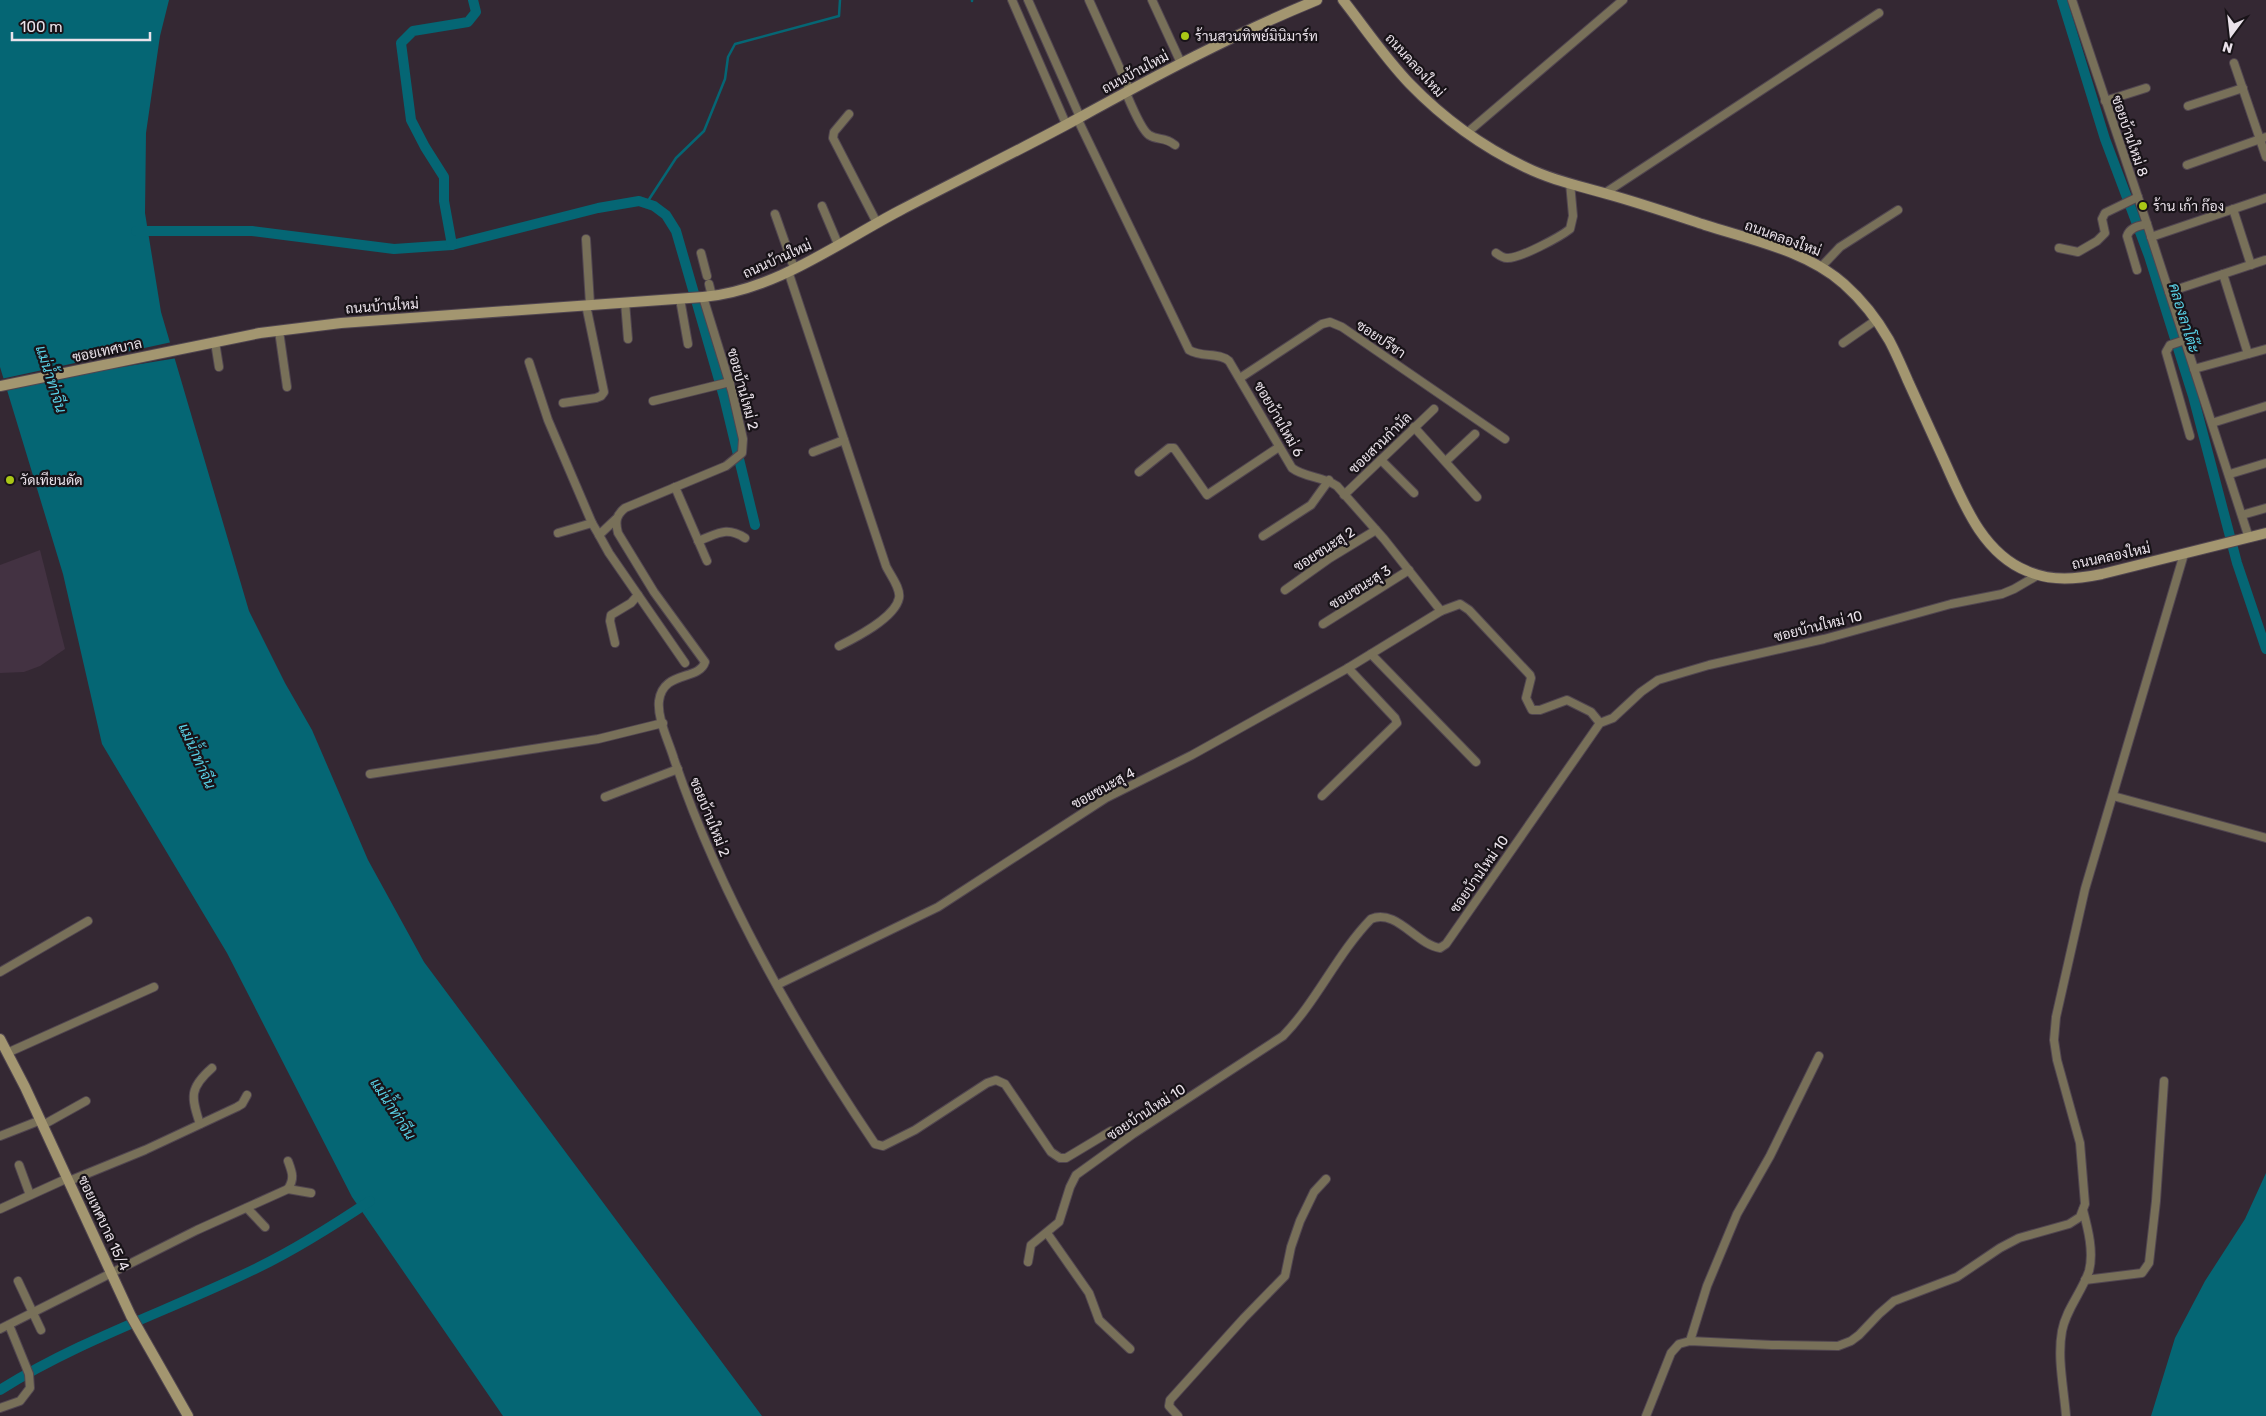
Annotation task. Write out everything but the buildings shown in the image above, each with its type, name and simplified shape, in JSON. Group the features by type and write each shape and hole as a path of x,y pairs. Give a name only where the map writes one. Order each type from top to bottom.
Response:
{"street":[{"path":"1012,0 1066,124"},
{"name":"ซอยบ้านใหม่ 6","path":"1029,0 1078,118 1186,345 1196,354 1225,358 1240,378 1292,468 1297,472 1329,480"},
{"path":"1089,0 1146,133 1155,138 1168,139 1175,145"},
{"path":"1152,0 1181,63"},
{"name":"ถนนบ้านใหม่","path":"191,347 280,331 340,323 708,297 747,288 791,269 1181,63 1273,18 1317,0"},
{"name":"ถนนคลองใหม่","path":"1344,0 1379,48 1410,83 1436,108 1495,150 1526,167 1570,183 1676,214 1822,266 1863,303 1890,341 1965,507 2002,556 2015,565 2052,578 2076,579 2266,533"},
{"path":"1468,132 1623,0"},
{"name":"ซอยบ้านใหม่ 8","path":"2072,0 2135,198 2141,226 2151,237 2169,292 2182,341 2194,369 2230,474 2242,515 2245,539"},
{"path":"1605,194 1879,14"},
{"path":"2234,63 2263,138 2266,157"},
{"path":"2105,101 2146,88"},
{"path":"2188,106 2243,88"},
{"path":"849,114 834,132 833,138 876,223"},
{"path":"2187,165 2263,138"},
{"path":"1496,253 1508,259 1515,257 1548,243 1570,229 1573,216 1570,183"},
{"path":"2059,248 2078,252 2097,241 2105,233 2102,219 2105,213 2135,198"},
{"path":"2151,237 2266,198"},
{"path":"822,206 838,244"},
{"path":"2233,209 2251,265"},
{"path":"1822,266 1840,248 1898,210"},
{"path":"775,214 844,440 886,566 898,591 899,598 893,609 871,630 839,646"},
{"path":"2137,270 2127,236 2129,231 2141,226"},
{"path":"563,403 596,398 604,392 588,305 586,239"},
{"name":"ซอยบ้านใหม่ 2","path":"701,253 708,280 708,297 743,440 742,453 726,466 625,508 616,519 618,532 654,592 705,662 704,666 697,671 680,676 662,689 659,699 662,723 720,875 777,985 837,1087 875,1144 884,1146 916,1130 987,1083 996,1080 1006,1084 1051,1152 1060,1158 1066,1158 1111,1131"},
{"path":"2169,292 2265,260"},
{"path":"2223,274 2248,354"},
{"path":"680,299 688,344"},
{"path":"625,302 628,338"},
{"path":"1843,343 1876,320"},
{"name":"ซอยปรีชา","path":"1240,378 1322,324 1330,322 1350,333 1506,440"},
{"path":"280,331 287,387"},
{"path":"2182,341 2170,345 2166,352 2190,436"},
{"path":"215,342 219,367"},
{"name":"ซอยเทศบาล","path":"0,386 191,347"},
{"path":"2194,369 2266,348"},
{"path":"529,362 548,420 592,523 609,553 685,663"},
{"path":"653,401 730,382"},
{"path":"2212,423 2266,406"},
{"name":"ซอยสวนกำนัล","path":"1344,495 1434,409"},
{"path":"1414,427 1477,497"},
{"path":"1446,461 1475,434"},
{"path":"813,452 844,440"},
{"path":"1140,472 1169,448 1174,448 1207,495 1279,447"},
{"path":"1381,460 1414,493"},
{"path":"2230,474 2266,462"},
{"path":"1263,536 1311,505 1329,480 1376,530 1441,611 1462,605 1470,610 1515,658 1531,678 1526,698 1532,710 1540,710 1567,700 1591,712 1600,723"},
{"path":"675,487 707,561"},
{"path":"2242,515 2266,508"},
{"path":"599,534 616,519"},
{"path":"558,533 592,523"},
{"path":"698,541 727,530 733,531 745,538"},
{"name":"ซอยชนะสุ 2","path":"1285,590 1330,558 1376,530"},
{"path":"2066,1416 2061,1336 2066,1314 2085,1280 2090,1263 2090,1247 2084,1210 2080,1143 2057,1060 2055,1030 2060,993 2085,889 2184,554"},
{"name":"ซอยชนะสุ 3","path":"1323,624 1409,570"},
{"name":"ซอยบ้านใหม่ 10","path":"1028,1262 1031,1245 1060,1222 1070,1187 1076,1175 1133,1134 1283,1036 1295,1024 1326,977 1371,919 1377,916 1385,917 1432,947 1440,948 1446,944 1600,723 1613,718 1640,692 1658,680 1709,665 1824,638 1951,604 2002,594 2038,574"},
{"path":"615,643 610,621 611,615 631,603 638,595"},
{"name":"ซอยชนะสุ 4","path":"777,985 938,907 1106,798 1192,755 1348,668 1441,611"},
{"path":"1371,654 1476,762"},
{"path":"1322,796 1397,724 1395,718 1348,668"},
{"path":"370,774 598,739 662,723"},
{"path":"605,797 678,769"},
{"path":"2113,796 2266,838"},
{"path":"0,972 88,921"},
{"path":"3,1047 154,987"},
{"name":"ซอยเทศบาล 15/4","path":"3,1047 42,1123 131,1316 188,1416"},
{"path":"1690,1341 1707,1286 1740,1208 1770,1156 1819,1056"},
{"path":"200,1124 193,1096 198,1081 212,1068"},
{"path":"2085,1280 2142,1273 2149,1263 2156,1201 2164,1081"},
{"path":"0,1209 30,1195 145,1150 238,1107 247,1095"},
{"path":"0,1136 42,1123 86,1101"},
{"path":"0,1329 288,1189 293,1181 293,1176 288,1161"},
{"path":"19,1165 30,1195"},
{"path":"1178,1416 1169,1406 1170,1400 1244,1318 1285,1276 1291,1247 1300,1221 1314,1192 1326,1178"},
{"path":"288,1189 311,1193"},
{"path":"247,1208 265,1227"},
{"path":"1646,1416 1671,1353 1679,1344 1690,1341 1838,1346 1859,1335 1894,1301 1957,1277 2000,1248 2020,1238 2069,1224 2080,1217 2084,1210"},
{"path":"1047,1233 1089,1293 1098,1320 1130,1349"},
{"path":"18,1280 41,1330"},
{"path":"0,1408 20,1401 30,1388 30,1378 9,1325"}],"shaded area":[{"path":"40,550 65,649 40,666 24,672 0,673 0,565"}],"water":[{"name":"แม่น้ำท่าจีน","path":"0,0 169,0 160,36 146,133 145,213 161,312 249,611 285,683 312,730 368,860 424,962 762,1416 503,1416 352,1197 227,953 102,744 63,574 0,367"},
{"path":"2266,1173 2266,1416 2151,1416 2175,1338 2205,1281 2245,1219"}],"pier":[{"path":"172,342 177,358 74,375 5,391 1,379"}],"waterway":[{"path":"452,245 444,201 444,177 411,120 401,43 413,31 468,22 476,12 473,0"},
{"path":"646,204 676,158 704,131 725,79 728,57 735,44 839,16 840,0"},
{"name":"คลองลาโต๊ะ","path":"2062,0 2105,139 2149,256 2193,396 2237,563 2266,649"},
{"path":"136,231 252,231 394,249 452,245 598,208 639,201 654,206 666,215 676,231 724,397 755,525"},
{"path":"0,1390 63,1355 273,1260 316,1236 370,1201"}],"place":[{"name":"ร้านสวนทิพย์มินิมาร์ท","path":"1185,36"},
{"name":"ร้าน เก้า ก๊อง","path":"2143,206"},
{"name":"วัดเทียนดัด","path":"10,480"}]}
